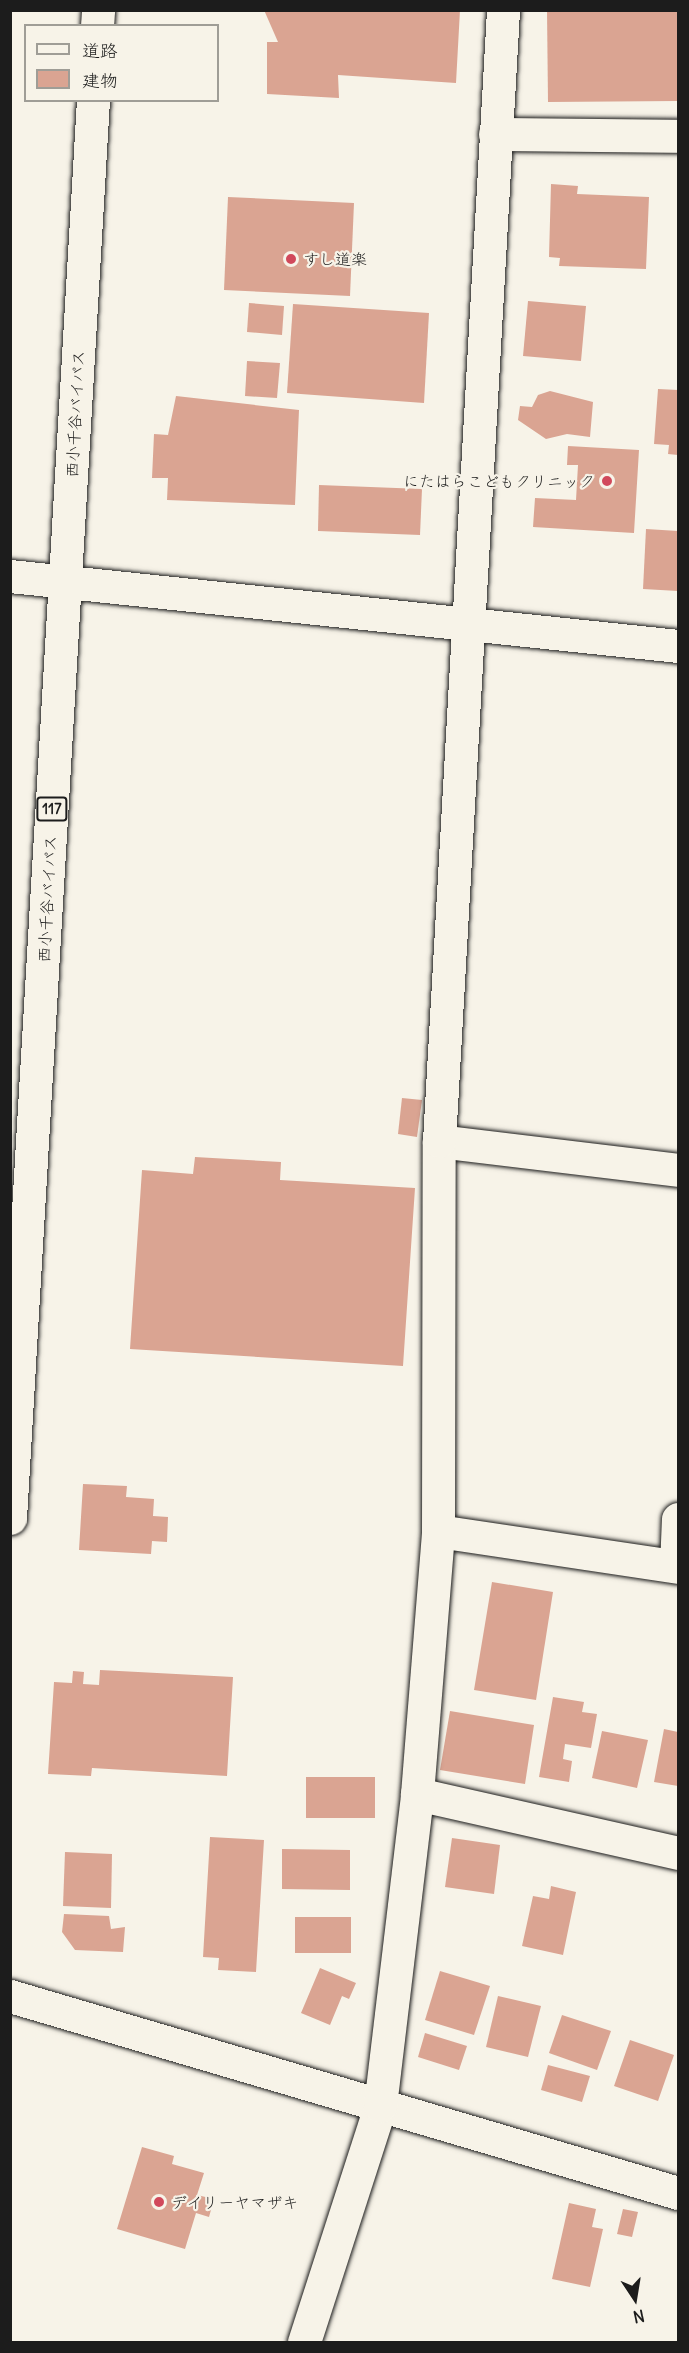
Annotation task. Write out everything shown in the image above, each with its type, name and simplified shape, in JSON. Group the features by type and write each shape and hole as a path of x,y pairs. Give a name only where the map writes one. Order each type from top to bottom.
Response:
{"main road":[{"path":"304,2343 380,2106 417,1794 438,1532 439,1141 471,621 503,10"},
{"name":"西小千谷バイパス","path":"10,1518 93,102"},
{"path":"495,134 678,136"},
{"path":"10,576 66,579 471,621 678,646"},
{"path":"439,1141 678,1170"},
{"path":"438,1532 677,1567 678,1519"},
{"path":"417,1794 678,1853"},
{"path":"10,1996 678,2193"}],"building":[{"path":"264,10 460,10 456,83 338,75 339,98 267,94 267,42 278,42"},
{"path":"547,10 678,10 678,101 548,102"},
{"path":"551,184 578,186 577,194 649,197 646,269 559,266 560,258 549,257"},
{"path":"228,197 354,203 350,296 224,290"},
{"path":"528,301 586,306 581,361 523,356"},
{"path":"249,303 284,306 282,335 247,332"},
{"path":"293,304 429,313 424,403 287,393"},
{"path":"247,361 280,363 277,398 245,396"},
{"path":"658,389 678,390 678,455 668,454 669,445 654,444"},
{"path":"550,391 593,402 590,437 567,434 546,439 518,420 520,406 532,407 538,395"},
{"path":"176,396 299,410 295,505 167,500 168,478 152,478 154,434 168,435"},
{"name":"にたはらこどもクリニック","path":"568,446 639,450 634,533 533,527 535,498 576,500 578,465 567,465"},
{"path":"319,485 422,489 420,535 318,531"},
{"path":"646,529 678,531 678,591 643,589"},
{"path":"402,1098 422,1100 417,1137 398,1134"},
{"path":"195,1157 281,1162 280,1180 415,1188 403,1366 130,1349 142,1170 193,1174"},
{"path":"83,1484 127,1486 126,1497 154,1499 153,1516 168,1517 167,1542 152,1541 151,1554 79,1550"},
{"path":"492,1582 553,1592 536,1700 474,1690"},
{"path":"100,1670 233,1677 227,1776 92,1768 91,1776 48,1774 54,1682 72,1683 73,1671 84,1672 83,1684 99,1685"},
{"path":"553,1697 584,1702 582,1712 597,1714 591,1748 565,1744 563,1759 572,1761 569,1782 539,1777"},
{"path":"450,1711 534,1725 525,1784 440,1770"},
{"path":"664,1729 678,1732 678,1786 654,1782"},
{"path":"602,1731 648,1740 637,1788 592,1778"},
{"path":"306,1777 375,1777 375,1818 306,1818"},
{"path":"210,1837 264,1840 256,1972 218,1970 219,1958 203,1957"},
{"path":"452,1838 500,1845 494,1894 445,1887"},
{"path":"282,1849 350,1850 350,1890 282,1889"},
{"path":"65,1852 112,1854 111,1908 63,1906"},
{"path":"551,1886 576,1892 563,1955 522,1946 533,1896 549,1899"},
{"path":"64,1914 109,1916 111,1929 125,1927 123,1952 75,1950 62,1932"},
{"path":"295,1917 351,1917 351,1953 295,1953"},
{"path":"320,1968 356,1983 349,1999 342,1996 330,2025 301,2013"},
{"path":"440,1971 490,1986 474,2035 425,2020"},
{"path":"498,1996 541,2006 528,2057 486,2047"},
{"path":"562,2015 611,2031 597,2070 549,2053"},
{"path":"425,2033 467,2046 459,2070 418,2057"},
{"path":"630,2040 674,2055 658,2101 614,2086"},
{"path":"548,2065 590,2076 582,2102 541,2090"},
{"path":"142,2147 174,2156 172,2164 204,2173 197,2195 214,2199 209,2217 196,2213 185,2249 117,2229"},
{"path":"569,2203 596,2209 592,2227 603,2229 590,2287 552,2279"},
{"path":"623,2209 638,2212 632,2237 617,2234"}],"place":[{"name":"すし道楽","path":"291,259"},
{"name":"にたはらこどもクリニック","path":"607,481"},
{"name":"デイリーヤマザキ","path":"159,2202"}]}
